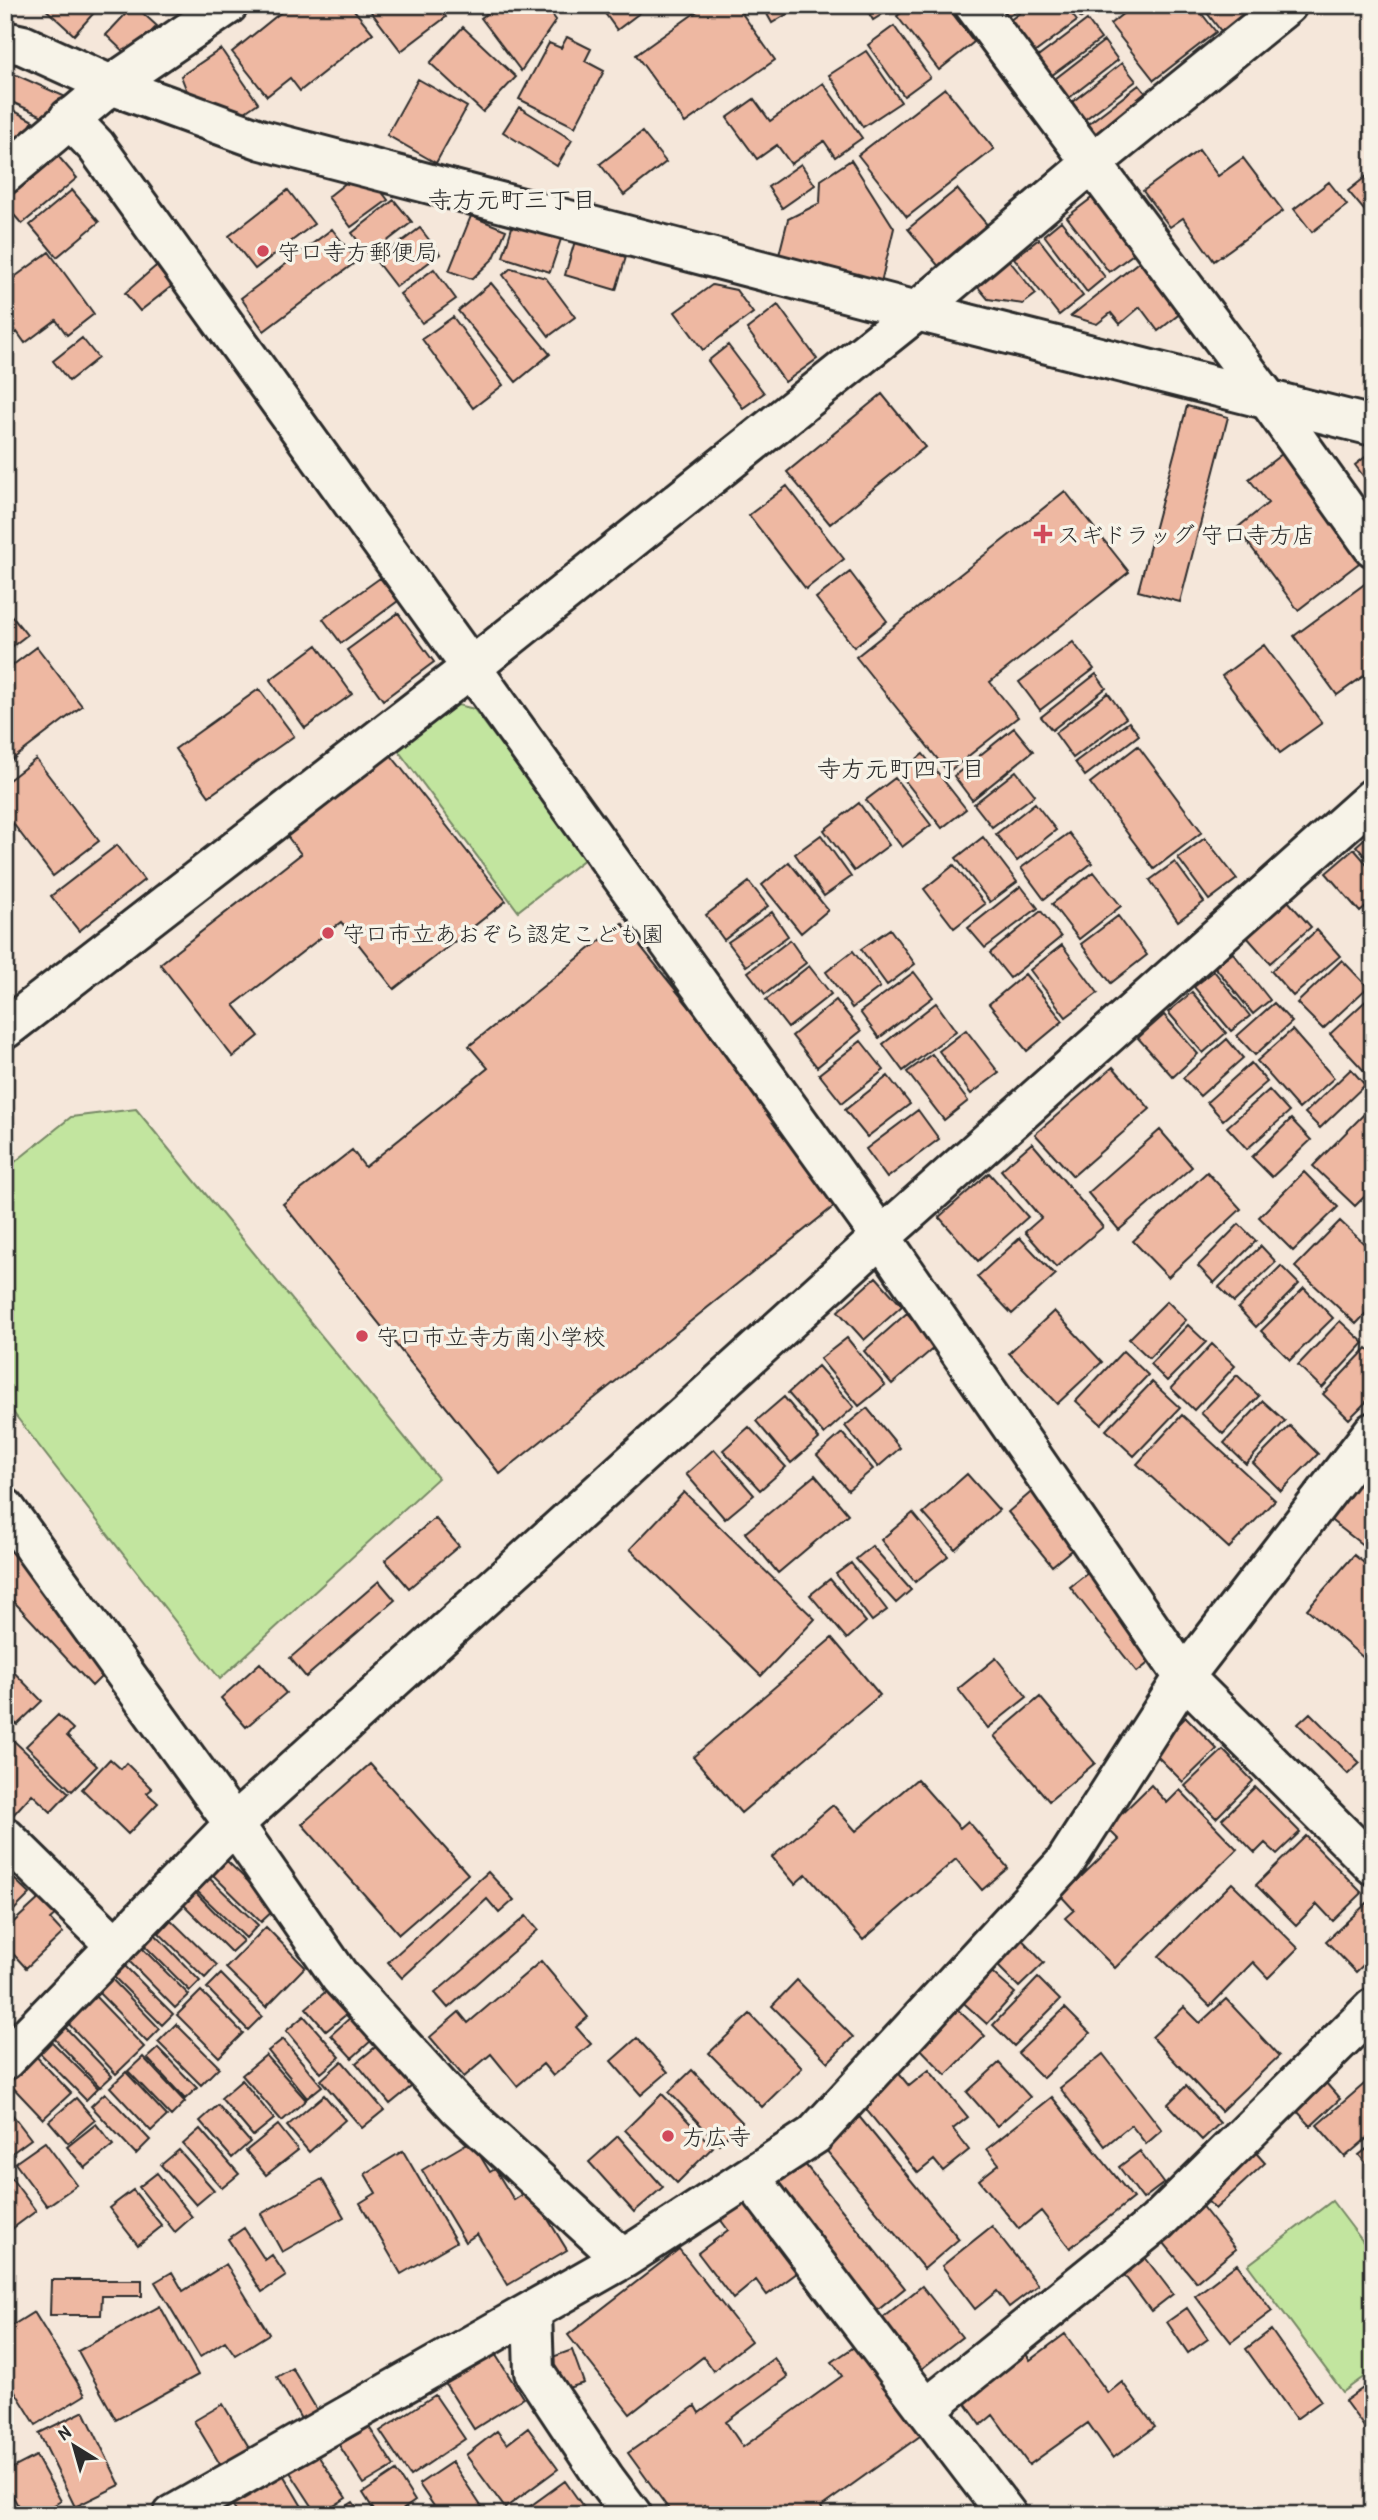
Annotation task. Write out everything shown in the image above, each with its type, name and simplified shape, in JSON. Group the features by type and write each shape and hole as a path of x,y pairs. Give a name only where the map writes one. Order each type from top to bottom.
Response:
{"street":[{"path":"5,174 111,85 228,5"},
{"path":"974,5 1269,401 1373,547"},
{"path":"5,1029 472,667 917,312 1092,163 1287,5"},
{"path":"5,41 23,45 111,85 262,140 917,312 1373,426"},
{"path":"69,118 96,146 881,1237 1184,1677 1373,1865"},
{"path":"7,2056 234,1824 881,1237 1373,798"},
{"path":"173,2515 623,2259 814,2135 1064,1864 1184,1677 1373,1432"},
{"path":"5,1508 349,1987 458,2107 623,2259"},
{"path":"5,1837 116,1947"},
{"path":"926,2409 1157,2222 1373,2008"},
{"path":"750,2177 1007,2515"},
{"path":"532,2311 534,2372 632,2515"}],"green space":[{"path":"458,705 474,709 586,858 518,911 397,749"},
{"path":"136,1109 438,1478 220,1679 5,1402 5,1170 71,1117"},
{"path":"1332,2201 1373,2255 1373,2370 1343,2392 1248,2265"}],"building":[{"path":"41,5 101,5 74,35"},
{"path":"134,5 157,26 128,56 106,35"},
{"path":"179,5 195,5 186,13"},
{"path":"290,5 350,5 373,33 300,91 290,78 267,96 232,52"},
{"path":"366,5 437,5 446,17 401,51"},
{"path":"498,5 545,5 556,20 521,71 481,18"},
{"path":"599,5 650,5 617,30"},
{"path":"706,5 736,5 775,60 685,123 636,55"},
{"path":"762,5 802,5 772,23"},
{"path":"864,5 897,5 873,20"},
{"path":"912,5 946,5 974,42 939,70 897,16"},
{"path":"997,5 1023,5 1006,18"},
{"path":"1030,5 1065,5 1077,21 1034,53 1009,21"},
{"path":"1072,5 1098,5 1081,18"},
{"path":"1134,5 1195,5 1216,32 1154,80 1110,24"},
{"path":"1201,5 1248,5 1245,8 1251,15 1224,35"},
{"path":"1087,20 1101,39 1048,78 1034,60"},
{"path":"894,26 930,77 904,96 868,45"},
{"path":"463,27 516,77 483,112 430,63"},
{"path":"567,37 591,49 585,61 604,71 575,127 519,99 549,43 561,48"},
{"path":"1104,41 1118,60 1065,101 1051,82"},
{"path":"221,49 258,103 245,112 188,94 181,76"},
{"path":"866,51 901,102 863,127 829,75"},
{"path":"1122,63 1136,81 1080,123 1067,106"},
{"path":"5,70 68,98 45,117 5,99"},
{"path":"418,79 467,107 436,163 387,135"},
{"path":"823,83 862,138 835,157 824,141 791,164 777,145 757,159 727,118 754,99 770,121"},
{"path":"1139,85 1154,103 1098,146 1084,127"},
{"path":"945,88 994,149 907,217 858,155"},
{"path":"5,106 33,121 20,144 5,136"},
{"path":"519,107 572,140 557,166 503,132"},
{"path":"642,132 666,162 624,195 600,164"},
{"path":"1199,150 1218,176 1243,158 1283,211 1214,261 1183,218 1170,227 1143,191"},
{"path":"58,156 77,178 22,224 5,205 5,201"},
{"path":"851,160 894,228 880,287 777,263 788,219 820,203 821,180"},
{"path":"801,164 815,185 782,208 768,187"},
{"path":"1373,171 1373,221 1348,191"},
{"path":"352,178 374,182 388,200 351,227 328,197"},
{"path":"1329,182 1347,205 1312,232 1294,209"},
{"path":"957,189 994,233 945,274 908,229"},
{"path":"72,190 99,222 57,257 30,225"},
{"path":"288,190 314,224 255,269 229,236"},
{"path":"1093,197 1136,252 1109,272 1067,217"},
{"path":"394,200 412,222 369,255 352,233"},
{"path":"471,216 506,230 494,258 472,279 449,271"},
{"path":"1061,221 1105,277 1087,292 1044,235"},
{"path":"513,224 561,239 550,272 503,257"},
{"path":"420,228 440,254 396,287 376,261"},
{"path":"332,229 357,261 264,331 241,298"},
{"path":"1039,239 1083,296 1059,315 1014,258"},
{"path":"575,241 626,257 616,290 565,275"},
{"path":"49,252 94,314 67,335 56,320 25,343 17,332 5,341 5,284"},
{"path":"1004,254 1036,294 1023,304 988,299 972,280"},
{"path":"1141,260 1182,312 1158,331 1140,307 1120,324 1111,313 1097,324 1071,316"},
{"path":"156,266 172,286 140,311 125,293"},
{"path":"511,268 546,278 575,317 549,336 503,275"},
{"path":"434,269 456,299 422,323 400,294"},
{"path":"491,283 550,354 516,382 458,311"},
{"path":"712,285 736,290 753,313 703,350 675,312"},
{"path":"778,305 817,359 785,382 747,329"},
{"path":"453,317 503,385 473,408 422,339"},
{"path":"82,338 98,358 69,381 53,361"},
{"path":"728,345 764,393 743,408 708,361"},
{"path":"882,394 925,447 830,524 787,472"},
{"path":"1187,406 1228,417 1180,602 1138,591"},
{"path":"1373,451 1373,489 1355,465"},
{"path":"1282,454 1363,560 1298,610 1237,528 1268,503 1249,479"},
{"path":"787,486 844,559 806,589 749,515"},
{"path":"1065,491 1129,572 990,682 1018,717 948,772 856,657"},
{"path":"850,572 887,621 854,647 816,598"},
{"path":"380,578 398,601 341,643 323,619"},
{"path":"1366,583 1373,593 1373,680 1368,673 1337,695 1294,636"},
{"path":"5,610 27,635 5,652"},
{"path":"398,613 434,662 383,700 347,650"},
{"path":"1073,642 1094,669 1040,710 1019,682"},
{"path":"317,645 352,694 305,728 270,680"},
{"path":"1264,645 1322,723 1280,753 1222,676"},
{"path":"37,647 82,706 5,765 5,671"},
{"path":"1096,674 1106,688 1052,730 1041,717"},
{"path":"259,689 294,736 209,796 175,749"},
{"path":"1108,693 1126,718 1073,758 1055,733"},
{"path":"1129,722 1139,735 1085,776 1075,762"},
{"path":"1014,728 1033,751 972,800 954,776"},
{"path":"1138,746 1202,832 1154,869 1090,783"},
{"name":"守口市立あおぞら認定こども園","path":"390,754 506,901 394,989 341,922 234,1005 259,1036 233,1057 160,964 301,854 287,836"},
{"path":"923,754 966,809 942,828 899,773"},
{"path":"36,759 99,841 53,876 5,813 5,783"},
{"path":"1016,771 1035,795 992,827 974,804"},
{"path":"895,778 931,825 902,847 866,800"},
{"path":"859,803 889,845 854,871 824,830"},
{"path":"1035,803 1056,830 1017,861 996,834"},
{"path":"1373,831 1373,865 1356,846"},
{"path":"1069,833 1092,863 1044,899 1021,868"},
{"path":"821,835 851,877 824,896 795,854"},
{"path":"983,837 1017,882 990,902 956,858"},
{"path":"1205,838 1237,879 1209,900 1178,858"},
{"path":"117,845 144,880 79,931 51,896"},
{"path":"1354,849 1373,871 1373,901 1360,912 1326,873"},
{"path":"789,862 828,910 801,933 762,885"},
{"path":"1175,862 1204,902 1178,921 1150,880"},
{"path":"954,865 985,904 954,928 924,889"},
{"path":"1094,872 1121,906 1079,939 1052,904"},
{"path":"749,882 768,906 724,940 706,915"},
{"path":"1021,886 1038,908 985,948 968,928"},
{"path":"1288,901 1311,927 1270,963 1247,937"},
{"path":"1041,911 1061,937 1010,978 990,953"},
{"path":"772,912 788,936 746,966 728,942"},
{"path":"1118,916 1147,955 1111,983 1081,944"},
{"path":"622,923 843,1199 500,1474 283,1204 352,1150 365,1167 488,1068 469,1046"},
{"path":"890,929 915,964 887,985 861,949"},
{"path":"1317,930 1340,956 1293,996 1271,971"},
{"path":"790,940 806,963 765,994 748,972"},
{"path":"1062,945 1098,993 1066,1017 1030,970"},
{"path":"853,951 880,987 852,1008 826,972"},
{"path":"1233,953 1270,1000 1253,1014 1215,967"},
{"path":"1342,960 1368,987 1323,1029 1297,1003"},
{"path":"809,966 831,994 788,1028 766,1000"},
{"path":"1214,971 1250,1016 1231,1031 1194,987"},
{"path":"914,972 933,997 879,1038 860,1012"},
{"path":"1025,974 1063,1021 1027,1051 989,1004"},
{"path":"1192,992 1226,1033 1203,1053 1168,1012"},
{"path":"1372,995 1373,1068 1367,1074 1330,1034"},
{"path":"836,1000 861,1031 817,1067 792,1036"},
{"path":"936,1003 956,1031 903,1071 883,1044"},
{"path":"1274,1003 1292,1022 1255,1055 1237,1036"},
{"path":"1164,1015 1198,1054 1173,1077 1138,1038"},
{"path":"966,1030 999,1073 971,1094 939,1051"},
{"path":"1292,1030 1334,1078 1299,1109 1257,1061"},
{"path":"1227,1039 1243,1058 1200,1096 1183,1078"},
{"path":"861,1041 884,1070 842,1103 819,1074"},
{"path":"932,1054 968,1101 944,1120 907,1072"},
{"path":"1251,1063 1267,1082 1223,1120 1207,1102"},
{"path":"1113,1067 1150,1109 1073,1176 1035,1134"},
{"path":"1351,1069 1365,1085 1320,1128 1305,1113"},
{"path":"888,1076 910,1104 867,1137 845,1110"},
{"path":"1269,1090 1289,1112 1247,1149 1227,1127"},
{"path":"1373,1105 1373,1188 1355,1206 1313,1166"},
{"path":"918,1110 939,1139 887,1178 866,1149"},
{"path":"1291,1119 1311,1140 1272,1177 1252,1157"},
{"path":"1160,1130 1192,1167 1119,1230 1088,1193"},
{"path":"1032,1143 1103,1227 1056,1267 1025,1232 1041,1218 1001,1170"},
{"path":"1207,1172 1241,1209 1168,1277 1133,1241"},
{"path":"1304,1172 1338,1207 1293,1251 1259,1217"},
{"path":"989,1173 1028,1217 978,1261 939,1217"},
{"path":"1340,1221 1373,1252 1373,1306 1356,1324 1295,1267"},
{"path":"1239,1224 1256,1241 1214,1283 1198,1266"},
{"path":"1020,1238 1055,1275 1012,1314 977,1277"},
{"path":"1261,1246 1276,1262 1234,1302 1219,1287"},
{"path":"1281,1266 1299,1284 1256,1327 1238,1308"},
{"path":"876,1277 902,1306 864,1340 838,1311"},
{"path":"1304,1288 1333,1318 1290,1360 1261,1331"},
{"path":"1167,1301 1186,1320 1149,1358 1129,1339"},
{"path":"1054,1311 1102,1362 1057,1404 1009,1353"},
{"path":"907,1313 936,1346 892,1384 864,1351"},
{"path":"1340,1321 1364,1343 1322,1388 1298,1365"},
{"path":"1188,1325 1206,1342 1167,1381 1150,1364"},
{"path":"847,1338 885,1385 859,1406 820,1359"},
{"path":"1212,1344 1235,1366 1194,1410 1171,1388"},
{"path":"1367,1348 1373,1354 1373,1395 1349,1419 1323,1394"},
{"path":"1123,1351 1148,1375 1101,1424 1076,1401"},
{"path":"818,1366 854,1407 824,1434 788,1393"},
{"path":"1237,1375 1259,1396 1223,1434 1201,1413"},
{"path":"1152,1382 1180,1408 1134,1456 1106,1430"},
{"path":"784,1397 819,1439 791,1463 756,1421"},
{"path":"1263,1401 1285,1421 1246,1464 1224,1443"},
{"path":"867,1408 900,1448 878,1467 845,1426"},
{"path":"1182,1415 1275,1500 1229,1548 1137,1464"},
{"path":"1290,1426 1318,1454 1281,1491 1253,1463"},
{"path":"749,1427 786,1467 760,1490 723,1450"},
{"path":"842,1433 873,1469 848,1490 817,1455"},
{"path":"714,1449 754,1495 725,1519 686,1474"},
{"path":"1373,1459 1373,1553 1328,1518"},
{"path":"967,1474 999,1510 955,1549 923,1513"},
{"path":"815,1475 848,1514 778,1573 745,1533"},
{"path":"1036,1488 1081,1542 1052,1566 1008,1512"},
{"path":"684,1492 815,1619 761,1676 630,1549"},
{"path":"913,1513 948,1556 915,1582 881,1540"},
{"path":"435,1518 459,1546 409,1588 385,1560"},
{"path":"5,1541 107,1671 92,1686 5,1592"},
{"path":"872,1546 911,1590 896,1603 856,1559"},
{"path":"1354,1555 1373,1570 1373,1666 1307,1609"},
{"path":"851,1563 887,1610 872,1621 836,1574"},
{"path":"1094,1568 1161,1653 1137,1672 1070,1587"},
{"path":"830,1579 866,1622 847,1639 810,1595"},
{"path":"379,1581 395,1600 306,1677 290,1658"},
{"path":"832,1638 880,1695 741,1813 693,1757"},
{"path":"996,1658 1027,1697 988,1728 958,1689"},
{"path":"5,1663 42,1701 17,1725 5,1713"},
{"path":"260,1663 286,1693 246,1727 221,1698"},
{"path":"1040,1697 1095,1763 1049,1801 994,1736"},
{"path":"1310,1713 1360,1763 1348,1774 1298,1724"},
{"path":"58,1715 73,1729 67,1736 97,1766 72,1791 26,1746"},
{"path":"1186,1717 1217,1749 1183,1782 1152,1751"},
{"path":"5,1722 13,1729 5,1737"},
{"path":"13,1740 69,1793 51,1812 32,1794 13,1815 5,1808 5,1748"},
{"path":"1223,1750 1253,1781 1216,1818 1185,1786"},
{"path":"110,1759 121,1769 126,1763 152,1789 147,1793 158,1803 128,1834 82,1789"},
{"path":"370,1764 468,1874 399,1934 302,1824"},
{"path":"917,1779 960,1828 968,1821 1008,1868 982,1890 956,1859 863,1940 806,1874 795,1884 772,1857 833,1805 856,1831"},
{"path":"1151,1785 1167,1803 1180,1790 1237,1849 1115,1968 1065,1918 1074,1910 1061,1896 1119,1840 1107,1828"},
{"path":"1255,1787 1300,1832 1277,1854 1265,1843 1255,1853 1222,1819"},
{"path":"1306,1836 1362,1893 1333,1921 1317,1904 1296,1925 1256,1885"},
{"path":"227,1861 276,1908 261,1922 213,1875"},
{"path":"488,1872 514,1900 499,1913 487,1899 402,1978 388,1962"},
{"path":"9,1874 30,1894 5,1919 5,1877"},
{"path":"209,1878 258,1925 246,1938 197,1891"},
{"path":"1232,1883 1298,1948 1268,1978 1253,1962 1210,2006 1159,1956"},
{"path":"195,1892 243,1941 231,1952 183,1904"},
{"path":"42,1896 57,1913 50,1919 63,1933 26,1968 5,1945 5,1930"},
{"path":"1367,1903 1373,1910 1373,1956 1356,1972 1326,1941"},
{"path":"526,1916 538,1930 448,2008 435,1993"},
{"path":"171,1920 217,1965 205,1978 159,1933"},
{"path":"266,1927 305,1967 266,2007 226,1968"},
{"path":"150,1929 200,1981 190,1991 139,1940"},
{"path":"1015,1932 1044,1963 1019,1987 989,1957"},
{"path":"136,1942 189,1995 175,2008 123,1955"},
{"path":"120,1961 173,2014 162,2025 109,1972"},
{"path":"541,1961 588,2017 576,2027 591,2044 553,2076 543,2064 517,2086 491,2054 464,2077 430,2037 459,2012 468,2023"},
{"path":"985,1966 1015,1993 987,2024 957,1997"},
{"path":"105,1972 160,2029 147,2042 91,1985"},
{"path":"221,1974 262,2016 248,2030 207,1988"},
{"path":"1038,1978 1060,2000 1014,2046 993,2025"},
{"path":"797,1980 853,2037 828,2062 772,2006"},
{"path":"329,1989 348,2013 326,2031 306,2008"},
{"path":"201,1991 243,2033 219,2057 177,2015"},
{"path":"93,1994 144,2047 116,2074 65,2020"},
{"path":"1226,1999 1279,2056 1221,2111 1152,2037 1184,2007 1200,2023"},
{"path":"952,2004 985,2036 946,2075 914,2042"},
{"path":"1065,2008 1090,2033 1043,2078 1018,2053"},
{"path":"750,2014 802,2068 762,2107 709,2053"},
{"path":"304,2016 340,2057 321,2073 286,2031"},
{"path":"352,2016 372,2040 352,2058 331,2035"},
{"path":"176,2024 219,2067 201,2085 158,2042"},
{"path":"64,2026 112,2076 100,2087 52,2036"},
{"path":"637,2038 668,2072 641,2095 611,2061"},
{"path":"283,2039 322,2086 307,2098 268,2051"},
{"path":"50,2040 98,2088 86,2100 38,2051"},
{"path":"378,2045 412,2086 390,2104 356,2063"},
{"path":"158,2048 197,2088 185,2099 147,2058"},
{"path":"31,2051 71,2093 43,2119 5,2079 5,2075"},
{"path":"1103,2054 1162,2130 1146,2144 1131,2125 1105,2146 1060,2088"},
{"path":"266,2055 306,2100 282,2121 242,2075"},
{"path":"143,2057 185,2102 171,2116 128,2071"},
{"path":"342,2061 384,2110 362,2128 321,2080"},
{"path":"999,2063 1030,2097 997,2126 967,2092"},
{"path":"692,2070 742,2122 719,2144 669,2092"},
{"path":"896,2070 909,2086 929,2070 968,2117 953,2129 969,2150 943,2171 934,2160 918,2173 859,2101"},
{"path":"126,2072 167,2116 151,2131 110,2087"},
{"path":"1370,2079 1373,2083 1373,2133 1345,2157 1317,2125"},
{"path":"242,2080 274,2119 253,2136 221,2098"},
{"path":"1326,2083 1340,2099 1311,2126 1296,2110"},
{"path":"1186,2086 1220,2123 1202,2140 1168,2104"},
{"path":"105,2093 150,2140 136,2154 91,2106"},
{"path":"662,2094 713,2147 677,2183 625,2130"},
{"path":"324,2095 345,2120 309,2152 287,2126"},
{"path":"1052,2097 1133,2198 1070,2248 1041,2211 1019,2229 979,2180 999,2164 987,2149"},
{"path":"76,2098 95,2120 68,2143 49,2121"},
{"path":"5,2105 31,2139 5,2158"},
{"path":"218,2105 250,2142 232,2158 200,2121"},
{"path":"857,2114 959,2239 924,2269 821,2144"},
{"path":"96,2124 113,2145 85,2168 67,2147"},
{"path":"278,2125 298,2150 266,2175 246,2151"},
{"path":"200,2129 239,2174 222,2188 183,2144"},
{"path":"618,2136 663,2187 634,2212 589,2162"},
{"path":"471,2141 490,2172 495,2169 514,2200 530,2190 567,2250 508,2285 477,2234 465,2242 422,2170"},
{"path":"45,2142 77,2185 47,2206 15,2163"},
{"path":"1373,2144 1373,2172 1359,2155"},
{"path":"1249,2145 1265,2163 1215,2209 1198,2191"},
{"path":"179,2150 214,2190 196,2205 161,2165"},
{"path":"403,2151 456,2242 401,2274 360,2203 376,2193 365,2174"},
{"path":"1140,2151 1164,2183 1143,2199 1119,2167"},
{"path":"800,2158 905,2288 873,2314 767,2184"},
{"path":"5,2172 36,2211 5,2234"},
{"path":"157,2173 192,2217 175,2232 139,2187"},
{"path":"322,2179 344,2217 282,2252 261,2214"},
{"path":"133,2190 162,2226 138,2245 109,2208"},
{"path":"751,2196 805,2267 767,2295 756,2280 733,2299 698,2253 728,2230 720,2219"},
{"path":"1200,2204 1236,2249 1196,2282 1159,2237"},
{"path":"992,2226 1038,2285 1009,2307 997,2291 975,2309 942,2266"},
{"path":"244,2228 265,2260 272,2255 286,2276 262,2292 228,2239"},
{"path":"679,2249 751,2341 713,2371 703,2357 630,2414 568,2335"},
{"path":"1144,2256 1173,2294 1151,2311 1122,2272"},
{"path":"226,2264 269,2334 235,2355 225,2341 200,2357 155,2282 172,2272 183,2291"},
{"path":"1237,2264 1272,2311 1231,2342 1195,2296"},
{"path":"51,2280 142,2280 142,2296 102,2296 101,2315 50,2315"},
{"path":"922,2286 962,2337 920,2370 880,2320"},
{"path":"160,2306 198,2375 116,2420 78,2351"},
{"path":"1187,2308 1208,2339 1188,2353 1167,2322"},
{"path":"34,2312 85,2395 36,2425 5,2375 5,2330"},
{"path":"1271,2330 1321,2401 1296,2419 1246,2349"},
{"path":"1065,2334 1108,2393 1122,2382 1155,2427 1113,2458 1088,2423 1029,2465 993,2415 981,2425 961,2397 1024,2351 1030,2360"},
{"path":"863,2341 927,2431 821,2507 827,2515 710,2515 704,2505 690,2515 673,2515 628,2453 695,2406 699,2413 774,2358 788,2377 726,2422 743,2447 842,2376 832,2362"},
{"path":"492,2349 523,2398 474,2429 443,2380"},
{"path":"572,2350 584,2383 555,2392 544,2360"},
{"path":"292,2368 317,2410 301,2419 277,2377"},
{"path":"1373,2381 1373,2439 1345,2401"},
{"path":"435,2395 465,2439 410,2476 380,2431"},
{"path":"223,2404 250,2449 221,2466 194,2421"},
{"path":"84,2411 120,2485 75,2507 39,2433"},
{"path":"369,2427 394,2466 364,2484 339,2445"},
{"path":"528,2428 558,2469 505,2508 466,2455 497,2431 507,2444"},
{"path":"315,2451 346,2498 320,2515 288,2469"},
{"path":"36,2456 61,2501 37,2515 23,2515 5,2482 5,2472"},
{"path":"452,2462 487,2515 440,2515 419,2484"},
{"path":"281,2471 307,2515 238,2515 230,2501"},
{"path":"396,2471 415,2501 395,2515 377,2515 363,2493"},
{"path":"565,2481 589,2515 518,2515"},
{"path":"353,2502 362,2515 332,2515"}],"place":[{"name":"守口寺方郵便局","path":"263,251"},
{"name":"スギドラッグ 守口寺方店","path":"1043,534"},
{"name":"守口市立あおぞら認定こども園","path":"328,933"},
{"name":"守口市立寺方南小学校","path":"362,1336"},
{"name":"方広寺","path":"668,2136"}],"district":[{"name":"寺方元町三丁目","path":"512,199"},
{"name":"寺方元町四丁目","path":"901,768"}]}
